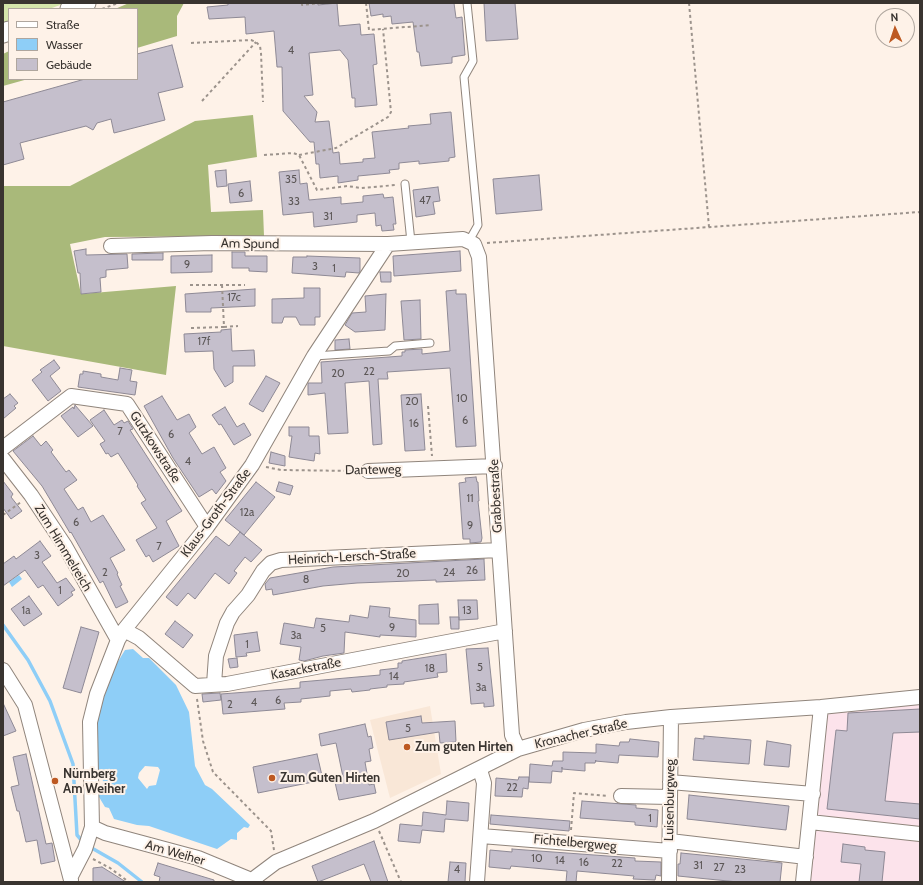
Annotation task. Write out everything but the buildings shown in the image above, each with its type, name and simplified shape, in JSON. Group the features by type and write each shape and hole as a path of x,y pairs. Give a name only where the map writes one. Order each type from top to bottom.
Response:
{"main road":[{"path":"73,8 86,3"}],"street":[{"path":"388,244 463,240 471,242"},
{"name":"Grabbestraße","path":"471,242 479,256 512,735 518,749"},
{"name":"Am Spund","path":"111,246 212,243 388,244"},
{"name":"Klaus-Groth-Straße","path":"71,879 84,851 91,831 90,722 97,694 121,635 207,527 252,465 314,356 388,244"},
{"name":"Gutzkowstraße","path":"3,448 71,396 127,404 207,527"},
{"name":"Zum Himmelreich","path":"3,459 31,495 121,635"},
{"name":"Danteweg","path":"368,471 494,466"},
{"name":"Heinrich-Lersch-Straße","path":"214,684 216,656 227,623 233,612 248,595 263,571 271,563 281,560 500,550"},
{"name":"Kasackstraße","path":"195,686 235,682 505,631"},
{"path":"121,635 139,638 195,686"},
{"path":"3,670 25,705 71,879"},
{"name":"Kronacher Straße","path":"254,881 276,862 374,821 480,770 518,749 584,730 626,722 671,717 821,707 920,697"},
{"path":"803,882 821,707"},
{"name":"Luisenburgweg","path":"669,882 671,717"},
{"path":"477,882 484,783 480,770"},
{"path":"670,782 813,794"},
{"path":"621,796 670,797"},
{"path":"810,822 920,834"},
{"name":"Am Weiher","path":"91,831 105,833 198,858 254,881"},
{"name":"Fichtelbergweg","path":"481,836 570,843 670,846 806,857"}],"lane":[{"path":"468,3 473,61 464,77 478,225 471,242"},
{"path":"405,184 411,242"},
{"path":"314,356 389,351 395,346 430,343"}],"path":[{"path":"105,8 118,3"},
{"path":"302,3 302,5 320,3"},
{"path":"366,3 369,30 430,25"},
{"path":"689,3 709,227"},
{"path":"299,155 336,148 388,117 391,112 383,29"},
{"path":"191,43 251,40 256,42 260,46 261,53 263,102"},
{"path":"202,100 256,42"},
{"path":"264,155 293,152 299,155 317,190 347,186 361,188 405,184"},
{"path":"471,242 920,212"},
{"path":"190,285 245,285"},
{"path":"222,285 224,327"},
{"path":"191,328 238,326"},
{"path":"428,406 433,468"},
{"name":"Danteweg","path":"252,465 281,470 368,471"},
{"path":"3,515 31,495"},
{"path":"195,686 203,741 213,772 271,831 276,862"},
{"path":"570,843 574,793 621,796"},
{"path":"374,821 401,882"},
{"path":"84,851 129,882"}],"shaded area":[{"path":"920,704 920,882 809,882 824,710"},
{"name":"Zum guten Hirten","path":"430,706 441,774 390,798 370,720"}],"green space":[{"path":"3,3 66,3 52,8 8,8 8,23 3,25"},
{"path":"129,3 184,3 177,16 177,36 138,48 138,8 117,8"},
{"path":"8,52 8,80 24,80 3,86 3,54"},
{"path":"253,115 257,157 208,165 211,212 263,210 264,236 105,237 70,244 81,294 176,286 166,375 3,346 3,186 70,186 195,121"}],"water":[{"path":"19,575 22,579 12,587 9,582"},
{"path":"133,649 143,658 149,658 176,685 189,712 195,766 205,785 212,789 250,825 248,828 244,827 237,833 237,840 231,839 217,849 149,826 137,825 114,819 109,808 105,807 99,797 99,789 104,782 98,774 96,721 111,673 125,650","holes":["145,766 158,767 160,770 156,785 149,786 147,789 138,778 139,773"]}],"waterway":[{"path":"3,625 28,660 50,701 73,764 77,835 83,842"},
{"path":"90,847 118,863 142,882"}],"place":[{"name":"Zum guten Hirten","path":"407,747"},
{"name":"Zum Guten Hirten","path":"272,778"},
{"name":"Nürnberg Am Weiher","path":"55,781"}]}
